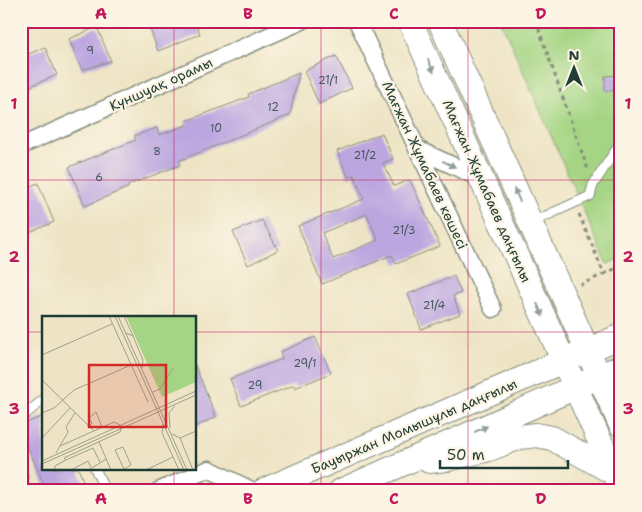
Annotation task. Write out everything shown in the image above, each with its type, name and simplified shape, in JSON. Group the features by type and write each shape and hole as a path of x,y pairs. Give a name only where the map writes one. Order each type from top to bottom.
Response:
{"main road":[{"name":"Мағжан Жұмабаев даңғылы","path":"410,21 576,388"},
{"name":"Мағжан Жұмабаев даңғылы","path":"442,23 599,377"},
{"path":"588,351 621,336"},
{"name":"Бауыржан Момышұлы даңғылы","path":"263,491 588,351"},
{"path":"621,367 599,377 621,425"},
{"name":"Бауыржан Момышұлы даңғылы","path":"341,491 599,377"},
{"path":"576,388 617,483"},
{"path":"402,463 447,459 489,449 520,437 536,434 552,438 617,483"}],"street":[{"name":"Күншуақ орамы","path":"21,146 302,21"},
{"name":"Мағжан Жұмабаев көшесі","path":"357,21 493,309"},
{"path":"417,149 482,179"},
{"path":"158,491 209,468 253,491"}],"lane":[{"path":"530,223 590,196 593,185 621,142"},
{"path":"21,418 42,401"},
{"path":"96,470 106,491"},
{"path":"21,472 24,478 21,481"}],"path":[{"path":"536,21 593,185"},
{"path":"575,204 604,274"},
{"path":"578,286 621,266"}],"green space":[{"path":"501,21 621,21 621,258 607,264"}],"building":[{"path":"147,21 195,21 200,34 158,51"},
{"path":"97,27 111,61 82,70 69,39"},
{"path":"45,47 57,75 21,90 21,57"},
{"path":"336,56 352,88 319,104 304,71"},
{"path":"299,73 290,115 179,161 180,165 128,185 129,187 85,206 69,167 136,140 134,136 157,128 159,135 187,125 186,121 249,97 248,94"},
{"path":"619,75 620,90 605,91 605,76"},
{"path":"382,133 393,159 383,163 394,186 410,180 440,246 396,264 392,255 322,284 298,226 364,199 354,175 348,177 337,151","holes":["367,214 378,240 333,259 322,233"]},
{"path":"38,183 54,222 21,236 21,190"},
{"path":"262,220 278,250 248,265 233,232"},
{"path":"454,276 461,293 453,296 460,314 421,329 408,294"},
{"path":"315,337 331,373 295,388 294,385 241,406 230,379 282,359 280,352"},
{"path":"196,367 216,417 196,427"},
{"path":"42,417 42,470 79,470 85,485 71,491 47,491 21,432 21,425"}]}
